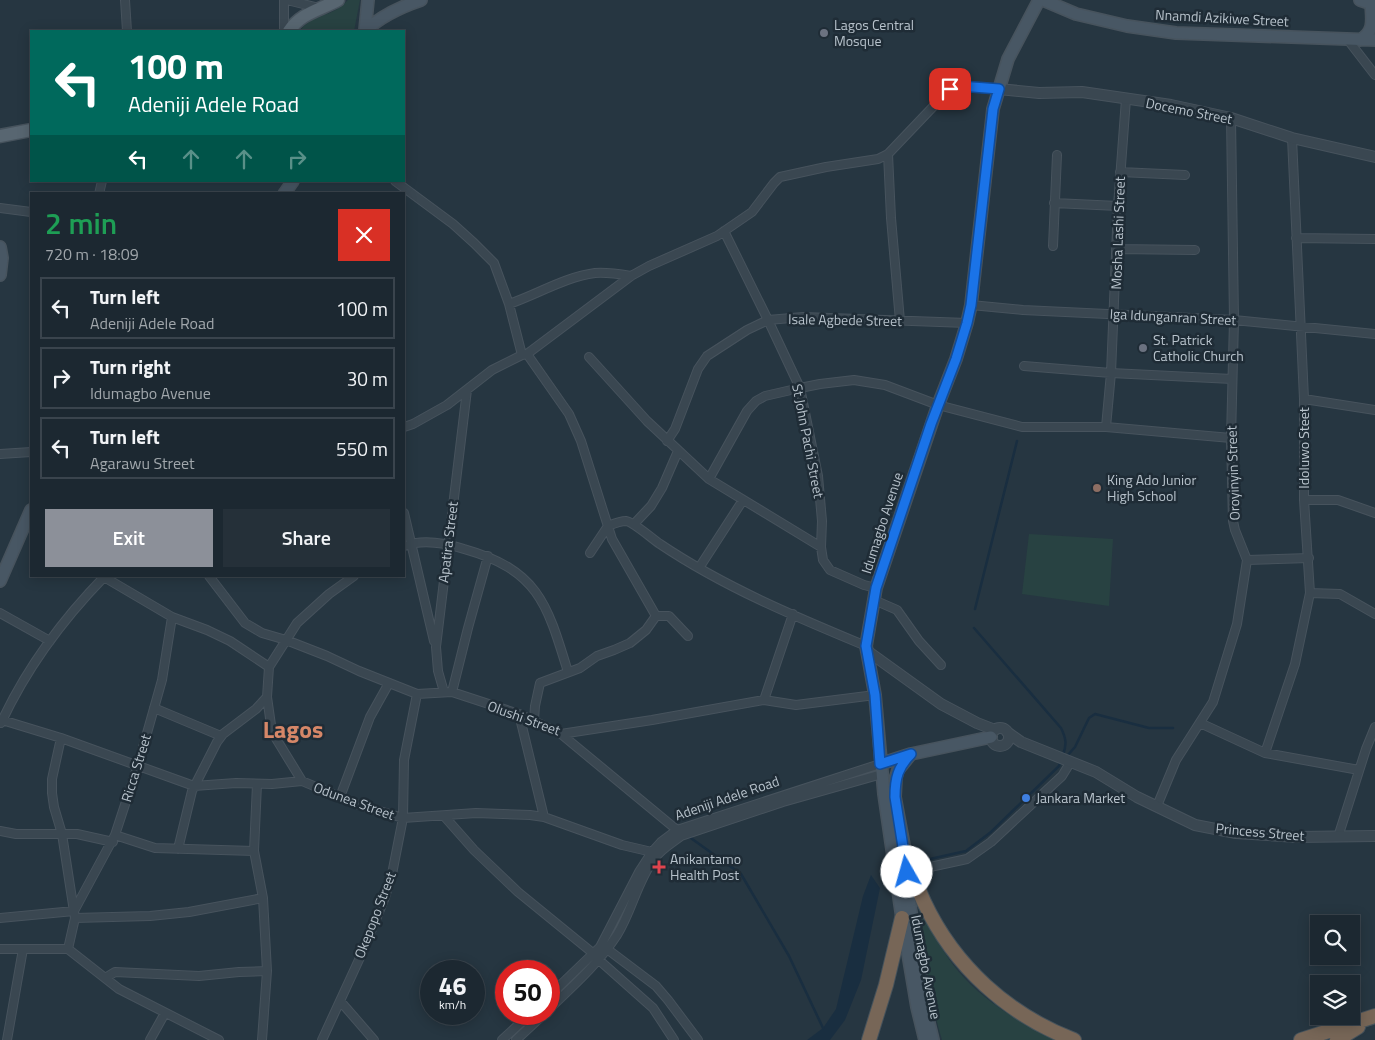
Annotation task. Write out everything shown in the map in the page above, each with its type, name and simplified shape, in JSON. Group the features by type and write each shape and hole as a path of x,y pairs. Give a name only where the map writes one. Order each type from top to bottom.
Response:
{"highway":[{"path":"906,856 924,902 955,955 989,990 1010,1006 1036,1023 1074,1040"},
{"path":"869,1040 886,985 902,918"},
{"path":"1301,1040 1375,1016"},
{"path":"1337,1040 1375,1016"}],"main road":[{"path":"290,30 301,19 319,8 338,0"},
{"path":"365,30 368,0"},
{"path":"366,30 385,16 404,6 422,0"},
{"name":"Nnamdi Azikiwe Street","path":"1041,0 1076,14 1137,28 1176,33 1375,40"},
{"name":"Idumagbo Avenue","path":"925,1040 917,1007 902,918 881,769 875,695 866,648 876,588 967,323 971,305 993,109 1008,59 1041,0"},
{"path":"1354,40 1368,34 1372,27 1369,3"},
{"path":"0,136 30,130"},
{"path":"0,247 2,258 0,274"},
{"path":"0,581 30,512"},
{"name":"Adeniji Adele Road","path":"881,769 911,754 993,734"},
{"name":"Idumagbo Avenue","path":"911,754 898,770 895,797 906,856 910,906 926,1011 934,1040"}],"street":[{"path":"125,0 127,30"},
{"path":"284,30 285,0 319,8"},
{"path":"1354,40 1375,76"},
{"path":"405,427 447,405 492,370 525,354 631,276 724,232 752,212 780,177 826,166 878,159 888,154 950,89 960,86 999,89"},
{"name":"Docemo Street","path":"999,89 1039,93 1082,92 1171,105 1231,118 1292,138 1375,157"},
{"name":"Mosha Lashi Street","path":"1106,427 1111,373 1118,206 1126,99"},
{"name":"Oroyinyin Street","path":"1231,118 1234,320 1231,438 1233,521 1248,560"},
{"name":"Idoluwo Steet","path":"1265,752 1295,664 1310,593 1304,500 1304,399 1292,138"},
{"path":"888,154 891,218 900,321"},
{"path":"1053,246 1057,155"},
{"path":"1120,172 1185,175"},
{"path":"396,182 474,242 494,263 510,304 525,354 569,414 581,441 612,539 656,616"},
{"path":"1054,203 1118,206"},
{"path":"0,208 30,212"},
{"name":"St John Pachi Street","path":"724,232 800,388 818,476 822,521 821,548"},
{"path":"1296,238 1375,239"},
{"path":"1117,248 1195,250"},
{"path":"510,304 578,278 595,274 612,273 631,276"},
{"name":"Iga Idunganran Street","path":"971,305 1023,310 1234,320 1301,325 1375,334"},
{"name":"Isale Agbede Street","path":"666,441 672,436 698,369 707,356 747,330 768,320 803,317 967,323"},
{"path":"589,357 666,441 709,479 821,548 824,560 830,570 864,585 876,588"},
{"path":"1024,366 1111,373 1232,379"},
{"path":"709,479 747,411 756,401 765,396 800,388 854,380 886,385 938,405 1022,427 1106,427 1231,438"},
{"name":"Apatira Street","path":"448,692 438,671 436,647 467,390"},
{"path":"1304,399 1375,410"},
{"path":"634,524 651,506 662,488 678,451"},
{"path":"0,454 30,452"},
{"path":"699,568 743,500"},
{"path":"1304,500 1338,500 1374,510"},
{"path":"590,553 608,526 627,521 634,524 648,536 699,568 750,595 866,648 941,704 977,723 993,734"},
{"path":"405,523 407,544 436,647"},
{"path":"407,544 431,542 448,545 488,556 515,571 530,585 545,605 568,672"},
{"path":"448,692 488,556"},
{"path":"1157,806 1176,760 1213,702 1237,624 1248,560 1308,558"},
{"path":"1,722 22,680 50,641 104,577 172,617 230,641 269,667"},
{"name":"Olushi Street","path":"210,577 245,623 262,634 286,640 417,694 448,692 519,714 561,734 764,700 796,705 875,695"},
{"path":"302,782 272,732 267,697 269,667 297,624 329,594 353,577"},
{"path":"1310,593 1340,594 1375,614"},
{"path":"874,600 897,610 919,641 941,666"},
{"path":"0,613 50,641"},
{"path":"764,700 793,614"},
{"path":"656,616 669,616 688,636"},
{"path":"534,720 540,683 580,668 597,656 630,642 646,630 656,616"},
{"name":"Ricca Street","path":"75,914 114,838 138,765 162,680 172,617"},
{"path":"340,797 370,717 389,684"},
{"name":"Okepopo Street","path":"322,1040 341,1002 385,897 392,874 403,818 404,760 417,694"},
{"path":"178,850 194,786 221,736 256,709 267,697"},
{"path":"154,708 221,736"},
{"path":"519,714 544,817"},
{"name":"Odunea Street","path":"1,722 61,738 194,786 302,782 359,805 403,818 476,814 530,814 544,817 622,845 652,852"},
{"path":"1200,723 1265,752 1359,770"},
{"path":"1375,727 1338,837 1375,836"},
{"path":"999,728 1007,732 1009,736 1005,744 998,746 992,741 993,734 999,728"},
{"name":"Princess Street","path":"1007,732 1021,742 1096,772 1195,825 1236,833 1297,837 1338,837"},
{"path":"561,734 677,830"},
{"path":"61,738 52,779 52,792 54,807 62,834 75,914 68,949"},
{"name":"Princess Street","path":"1005,744 1021,742"},
{"path":"930,866 967,859 991,842 1062,776 1070,763"},
{"name":"Adeniji Adele Road","path":"560,997 597,957 600,947 639,872 652,852 661,842 677,830 881,769"},
{"name":"Adeniji Adele Road","path":"560,987 607,949 618,933 643,878 655,858 681,836 881,769"},
{"path":"257,784 254,851 263,898 267,971 262,1040"},
{"path":"444,816 474,850 518,892 597,957 653,1008 674,1040"},
{"path":"0,831 16,834 77,834 114,838 155,848 178,850 254,851"},
{"path":"0,918 75,914 150,916 190,912 263,898"},
{"path":"0,949 68,949 119,988 219,1040"},
{"path":"7,1040 23,949"},
{"path":"607,949 656,986 698,1040"},
{"path":"105,978 115,972 199,976 267,971"},
{"path":"341,1002 374,1040"},
{"path":"150,1040 165,1013"},
{"path":"516,1040 532,1025"},
{"path":"502,1040 516,1027 529,1040"}],"green space":[{"path":"348,0 360,0 354,30 301,30 308,23 341,6"},
{"path":"1029,534 1113,539 1109,606 1022,594"},
{"path":"924,919 953,965 980,993 1017,1019 1059,1040 942,1040 934,1011 926,966 920,920"}],"water":[{"path":"871,875 880,888 861,980 845,1020 830,1040 807,1040 823,1028 836,1009 863,896"}],"waterway":[{"path":"975,609 1017,441"},
{"path":"974,628 1061,728 1065,741 1063,755"},
{"path":"1067,756 1075,747 1089,718 1095,714 1149,728 1173,728"},
{"path":"921,861 966,851 991,832 1059,766 1061,760"},
{"path":"688,836 741,874 789,956 823,1028"}],"place":[{"name":"Lagos Central Mosque","path":"824,33"},
{"name":"St. Patrick Catholic Church","path":"1143,348"},
{"name":"King Ado Junior High School","path":"1097,488"},
{"name":"Jankara Market","path":"1026,798"},
{"name":"Anikantamo Health Post","path":"659,867"}],"district":[{"name":"Lagos","path":"293,730"}],"route":[{"path":"907,872 906,856 895,797 895,785 898,770 911,754 880,764 875,695 866,646 876,588 918,460 956,359 971,305 993,109 999,89 960,86 950,89"}]}
